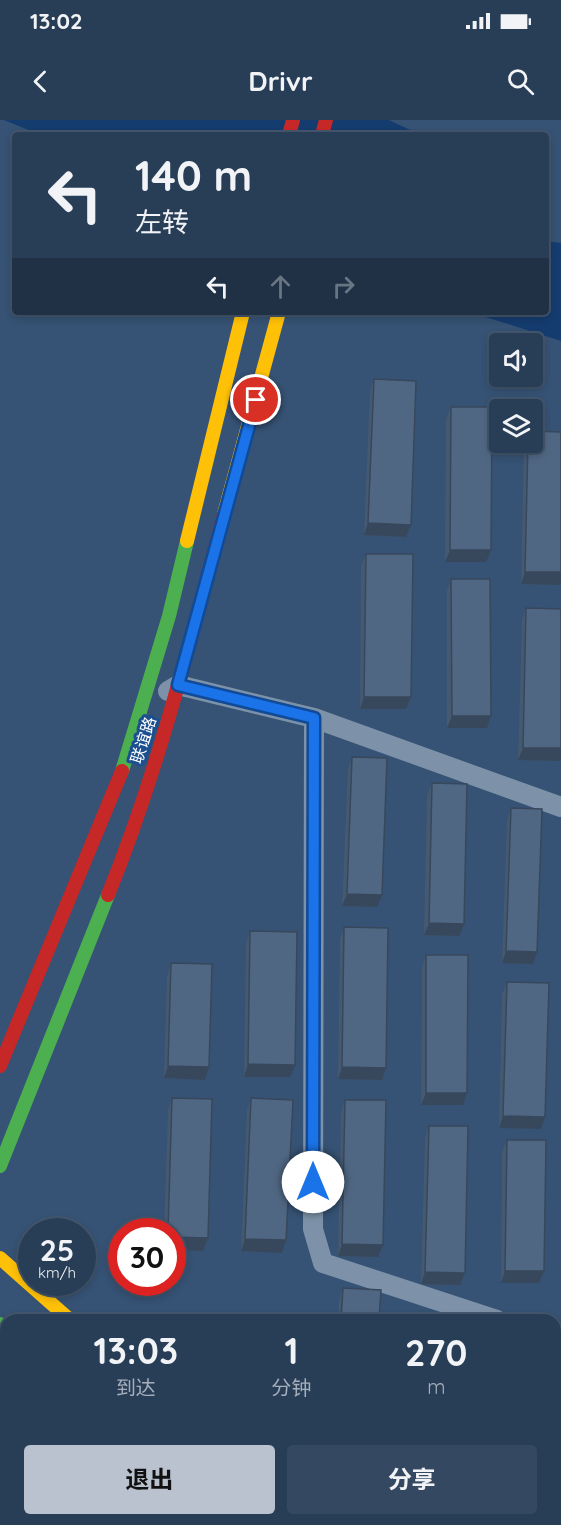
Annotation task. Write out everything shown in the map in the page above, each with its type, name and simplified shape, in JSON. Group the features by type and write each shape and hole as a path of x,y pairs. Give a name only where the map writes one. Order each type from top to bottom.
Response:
{"street":[{"name":"联谊路","path":"0,1066 120,777 169,616 242,315"},
{"name":"联谊路","path":"0,1166 122,861 178,685 278,315"},
{"path":"141,707 178,685 314,718 561,807"},
{"path":"314,718 313,1229 323,1263 479,1314"},
{"path":"0,1258 63,1314"}],"water":[{"path":"4,120 389,120 415,132 34,132"},
{"path":"549,241 561,243 561,341 543,335 543,333 536,333 479,315 549,315"}],"building":[{"path":"374,379 416,381 411,525 368,523"},
{"path":"451,407 489,407 489,453 492,453 491,550 450,550"},
{"path":"543,431 561,432 561,572 525,572 528,453 543,453"},
{"path":"366,554 413,554 411,697 364,697"},
{"path":"451,579 490,579 491,716 452,716"},
{"path":"526,608 561,609 561,748 523,748"},
{"path":"352,757 387,758 382,895 347,894"},
{"path":"432,783 467,784 464,924 429,923"},
{"path":"511,808 542,809 537,952 506,951"},
{"path":"344,927 388,928 386,1068 342,1067"},
{"path":"250,931 297,932 295,1065 248,1064"},
{"path":"426,955 468,955 467,1093 426,1093"},
{"path":"171,963 212,964 209,1067 168,1066"},
{"path":"507,982 549,983 545,1117 503,1116"},
{"path":"172,1098 212,1099 208,1238 186,1237 186,1218 168,1218"},
{"path":"251,1098 293,1100 286,1240 245,1239"},
{"path":"345,1100 386,1100 383,1245 342,1244"},
{"path":"429,1126 468,1126 465,1273 425,1272"},
{"path":"507,1140 546,1140 544,1271 505,1271"},
{"path":"343,1288 381,1290 379,1314 341,1314"}],"traffic: fast":[{"path":"122,771 169,616 187,541"},
{"path":"0,1166 108,895"}],"traffic: slow":[{"path":"187,541 242,315"},
{"path":"224,514 278,315"},
{"path":"0,1258 63,1314"}],"traffic: jam":[{"path":"290,132 293,120"},
{"path":"323,132 326,120"},
{"path":"108,895 158,754 224,514"},
{"path":"0,1066 122,771"}],"route":[{"path":"256,400 178,685 314,718 313,1182"}]}
